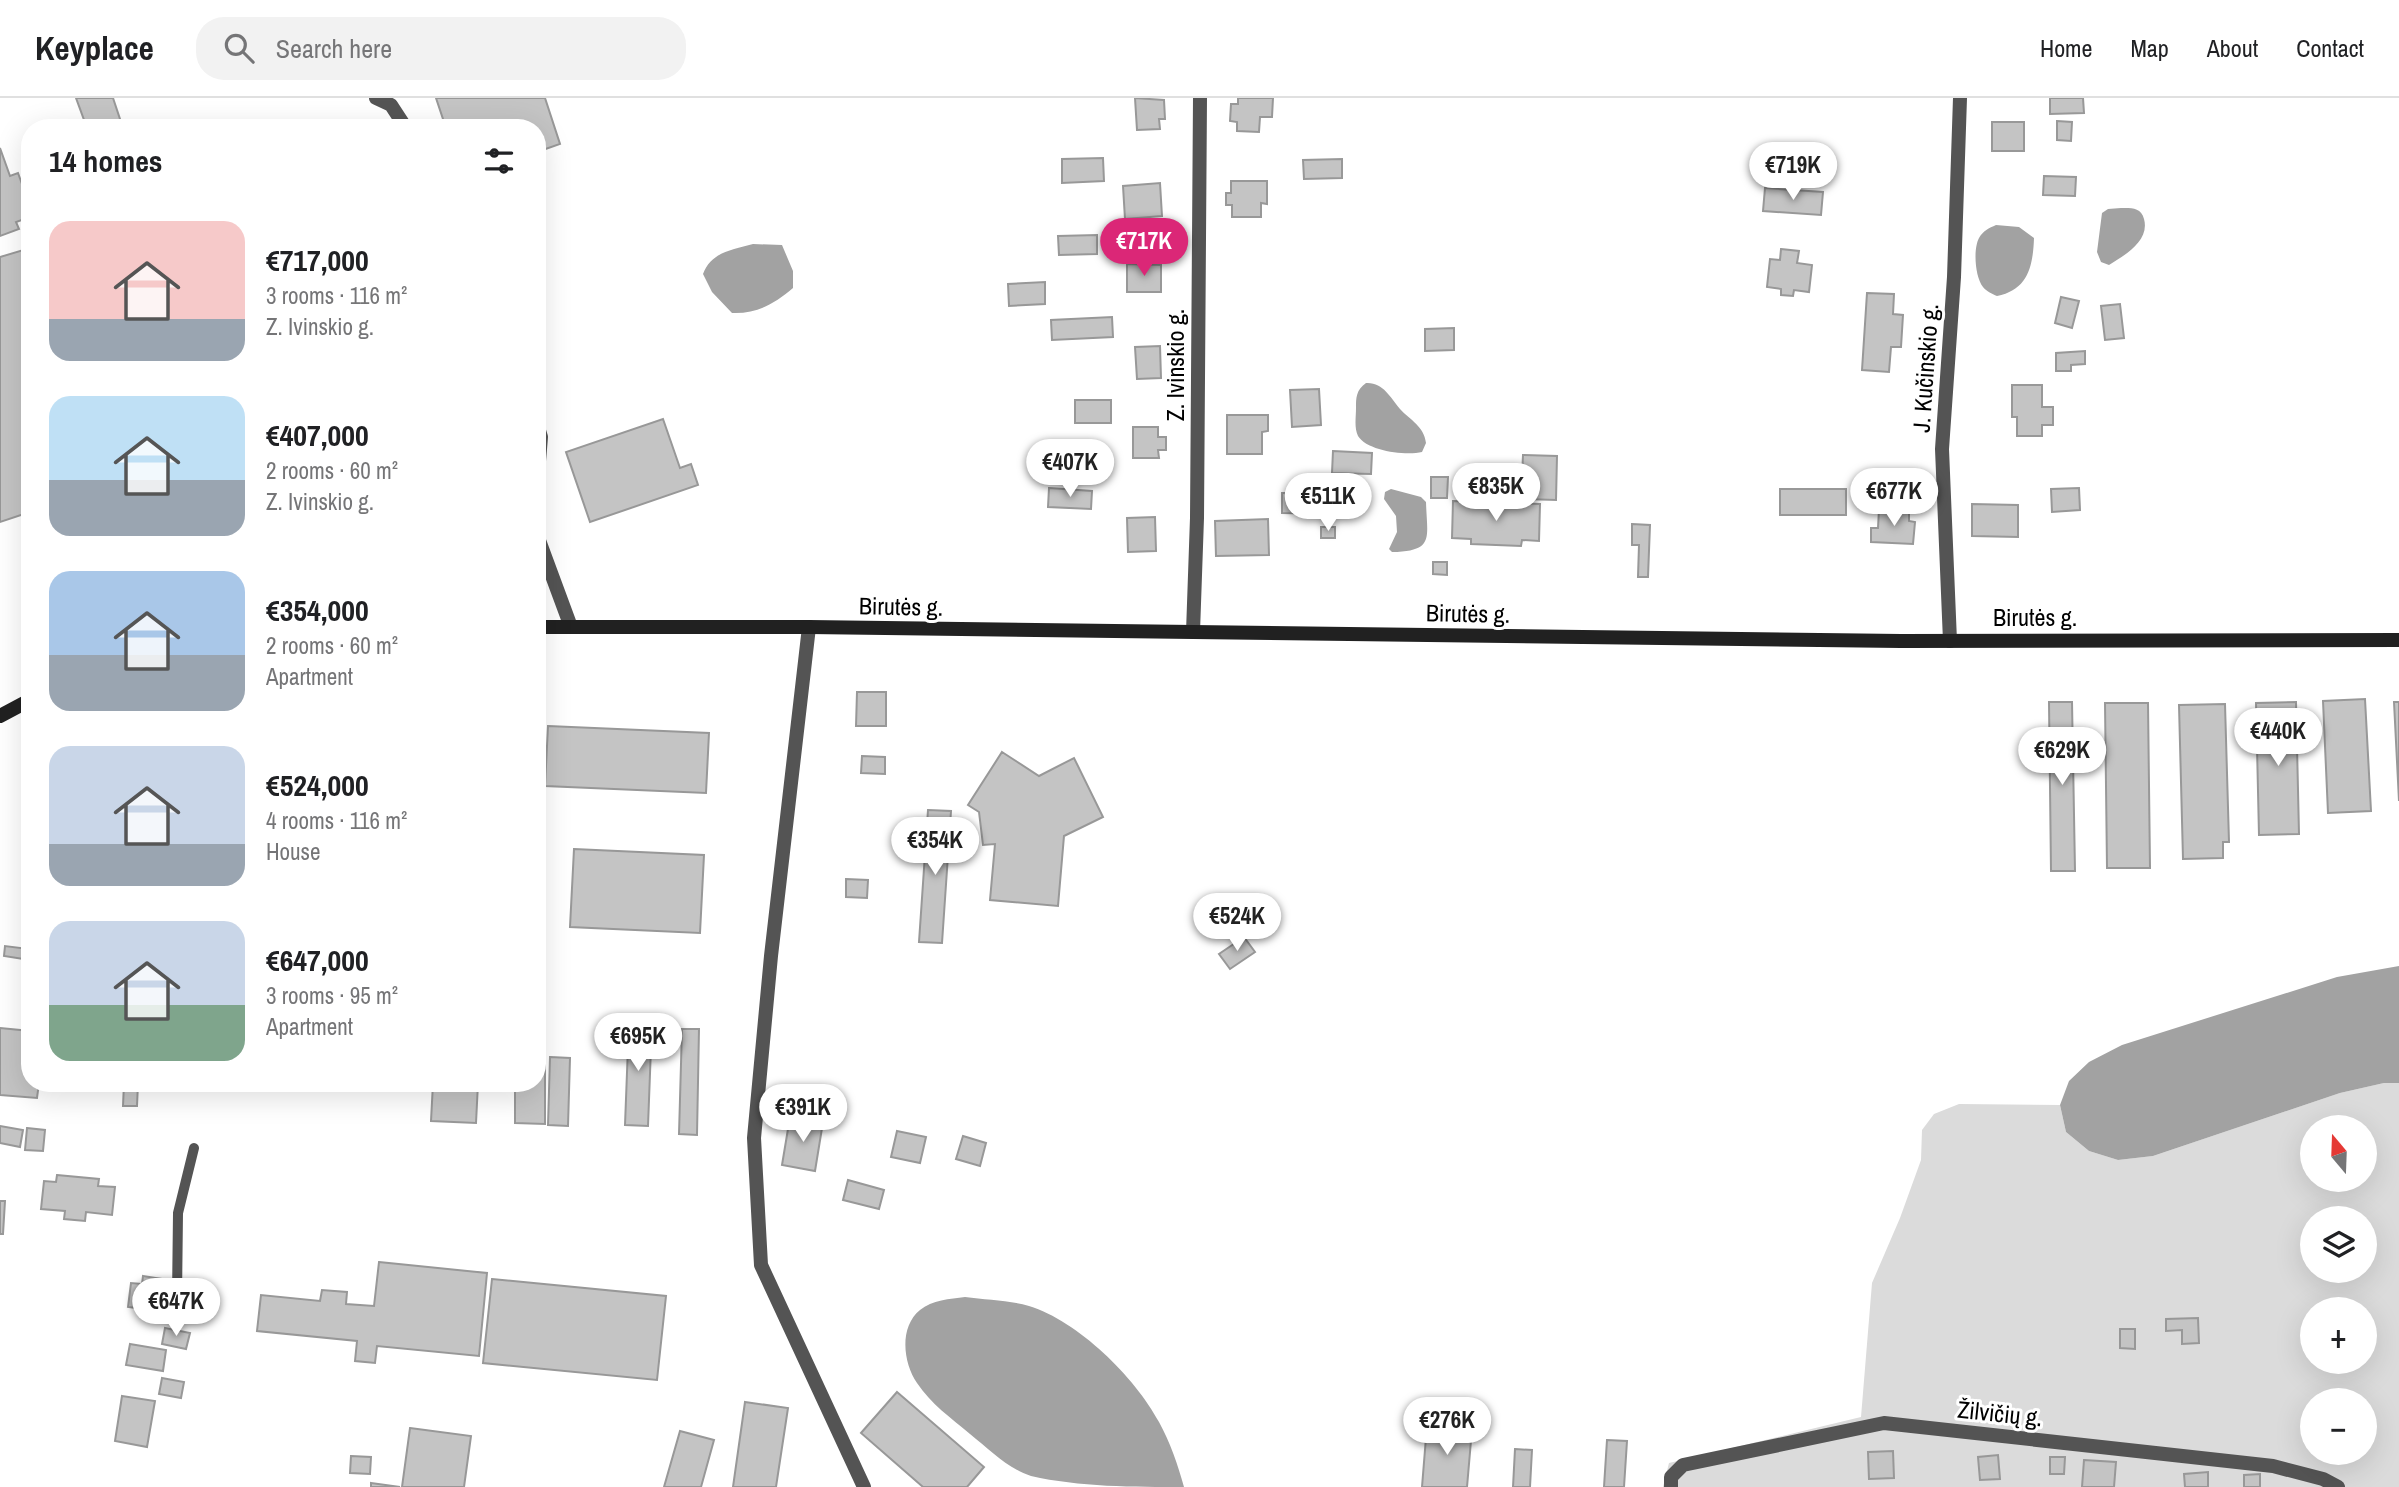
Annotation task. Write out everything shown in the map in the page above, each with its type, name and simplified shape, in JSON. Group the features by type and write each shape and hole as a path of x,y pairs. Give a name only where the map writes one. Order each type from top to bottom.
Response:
{"main road":[{"name":"Birutės g.","path":"546,627 808,627 1950,640 2399,639"},
{"path":"0,716 21,705"}],"street":[{"path":"376,98 391,105 400,119"},
{"name":"Z. Ivinskio g.","path":"1193,632 1197,518 1200,98"},
{"name":"J. Kučinskio g.","path":"1950,640 1942,449 1954,277 1960,98"},
{"path":"546,559 571,627"},
{"path":"808,627 771,956 754,1138 761,1265 864,1487"},
{"name":"Žilvičių g.","path":"1671,1487 1671,1477 1683,1465 1884,1423 2273,1466 2323,1479 2338,1487"}],"lane":[{"path":"177,1298 177,1213 194,1148"}],"shaded area":[{"path":"2121,208 2141,212 2145,227 2140,241 2109,265 2101,262 2097,252 2102,213 2108,209"},
{"path":"1996,225 2019,227 2034,238 2027,275 2016,288 1997,296 1986,290 1980,282 1976,256 1977,243 1981,236"},
{"path":"753,244 782,245 793,271 793,288 765,307 732,313 712,292 703,274 717,256"},
{"path":"1366,383 1382,388 1420,428 1426,443 1422,452 1378,449 1358,436 1358,391"},
{"path":"1391,489 1421,497 1426,502 1426,540 1416,549 1392,552 1389,549 1397,532 1396,516 1384,499 1385,492"},
{"path":"2399,966 2399,1083 2384,1083 2340,1093 2153,1156 2118,1160 2089,1151 2066,1132 2060,1105 2069,1081 2089,1062 2122,1045 2337,977"},
{"path":"2384,1083 2399,1083 2399,1487 1663,1487 1669,1463 1861,1417 1872,1283 1921,1160 1922,1130 1934,1114 1959,1104 2060,1105 2066,1132 2089,1151 2118,1160 2153,1156 2340,1093"},
{"path":"965,1297 1029,1306 1048,1313 1085,1337 1120,1369 1149,1405 1167,1438 1184,1487 1087,1484 1031,1476 999,1458 942,1410 912,1375 906,1356 906,1335 913,1317 920,1310 941,1300"}],"building":[{"path":"76,98 113,98 120,119 84,119"},
{"path":"436,98 545,98 560,144 546,149 546,119 443,119"},
{"path":"1135,98 1164,100 1165,119 1159,119 1160,129 1137,130"},
{"path":"1238,98 1273,98 1272,117 1260,117 1259,132 1237,131 1237,122 1230,121 1231,104 1238,104"},
{"path":"2050,98 2083,98 2084,113 2050,114"},
{"path":"2057,121 2072,122 2071,141 2057,140"},
{"path":"1992,122 2024,122 2024,151 1992,151"},
{"path":"0,148 10,176 18,173 21,181 21,220 16,222 19,229 0,236"},
{"path":"1103,158 1104,181 1062,183 1062,159"},
{"path":"1342,159 1342,178 1304,179 1303,160"},
{"path":"2044,176 2076,177 2075,196 2043,195"},
{"path":"1231,181 1267,181 1267,204 1261,203 1261,217 1232,217 1232,205 1226,205 1226,193 1231,193"},
{"path":"1160,183 1162,216 1125,219 1123,186"},
{"path":"1765,188 1823,192 1821,215 1763,211"},
{"path":"1097,235 1097,254 1059,255 1058,236"},
{"path":"1781,249 1799,251 1797,263 1812,265 1809,292 1794,290 1793,296 1781,295 1781,289 1767,287 1770,259 1780,260"},
{"path":"21,251 21,515 0,522 0,257"},
{"path":"1127,264 1161,265 1161,292 1127,292"},
{"path":"1045,282 1045,304 1009,306 1008,284"},
{"path":"1867,293 1894,294 1893,314 1903,315 1901,347 1891,347 1889,372 1862,370"},
{"path":"2061,297 2079,301 2072,328 2055,323"},
{"path":"2120,304 2124,338 2105,340 2101,306"},
{"path":"1112,317 1113,337 1052,340 1051,320"},
{"path":"1454,328 1454,350 1425,351 1425,329"},
{"path":"1160,346 1161,378 1137,379 1135,347"},
{"path":"2085,351 2085,364 2071,365 2071,371 2056,371 2056,353"},
{"path":"2012,385 2042,385 2042,407 2053,407 2053,425 2042,425 2042,436 2017,436 2017,417 2012,417"},
{"path":"1319,389 1321,425 1292,427 1290,390"},
{"path":"1075,400 1111,400 1111,423 1075,423"},
{"path":"1227,415 1268,415 1268,431 1262,432 1262,454 1227,454"},
{"path":"663,419 680,468 691,464 698,485 590,522 566,452"},
{"path":"1133,427 1158,427 1158,437 1166,437 1166,450 1158,450 1159,458 1133,458"},
{"path":"1333,451 1372,453 1371,474 1332,473"},
{"path":"1523,455 1557,456 1556,500 1521,499"},
{"path":"1431,477 1448,477 1447,498 1431,498"},
{"path":"1049,488 1092,491 1091,509 1048,507"},
{"path":"2079,488 2080,510 2052,512 2051,489"},
{"path":"1780,489 1846,489 1846,515 1780,515"},
{"path":"1282,493 1330,493 1330,514 1282,513"},
{"path":"1453,501 1540,504 1539,541 1522,540 1521,546 1471,544 1471,539 1452,538"},
{"path":"1972,504 2018,505 2018,537 1972,536"},
{"path":"1879,509 1909,510 1909,521 1915,522 1913,544 1871,542 1871,528 1878,528"},
{"path":"1155,517 1156,551 1128,552 1127,518"},
{"path":"1268,519 1269,555 1216,556 1215,521"},
{"path":"1632,524 1650,525 1648,577 1638,577 1639,545 1632,545"},
{"path":"1321,527 1335,527 1335,538 1321,538"},
{"path":"1433,562 1447,562 1447,575 1433,574"},
{"path":"857,692 886,692 886,726 856,726"},
{"path":"2365,699 2371,811 2328,813 2323,701"},
{"path":"2049,702 2072,702 2075,871 2051,871"},
{"path":"2296,702 2299,834 2259,835 2256,703"},
{"path":"2394,702 2399,702 2399,801"},
{"path":"2105,703 2148,703 2150,868 2107,868"},
{"path":"2225,704 2229,842 2223,842 2223,858 2183,859 2179,705"},
{"path":"548,726 709,733 706,793 546,786"},
{"path":"1002,752 1039,776 1074,758 1103,817 1064,836 1058,906 990,900 995,844 983,845 979,812 968,805"},
{"path":"862,756 885,757 885,774 861,773"},
{"path":"928,810 951,811 942,943 919,942"},
{"path":"574,849 704,855 700,933 570,927"},
{"path":"846,879 868,880 867,898 846,897"},
{"path":"1244,937 1255,952 1230,969 1219,954"},
{"path":"5,946 21,948 21,959 4,956"},
{"path":"629,1020 652,1021 648,1126 625,1125"},
{"path":"0,1028 21,1030 21,1092 38,1092 37,1098 0,1095"},
{"path":"682,1029 699,1029 697,1135 679,1134"},
{"path":"550,1057 570,1058 568,1126 548,1125"},
{"path":"124,1092 138,1092 137,1106 123,1106"},
{"path":"433,1092 478,1092 476,1123 431,1121"},
{"path":"515,1092 545,1092 545,1124 515,1123"},
{"path":"790,1117 823,1122 815,1171 782,1165"},
{"path":"0,1126 23,1130 20,1147 0,1143"},
{"path":"27,1128 45,1130 43,1151 25,1150"},
{"path":"897,1131 926,1137 920,1163 891,1157"},
{"path":"963,1136 986,1143 980,1166 956,1159"},
{"path":"57,1175 99,1179 98,1186 115,1187 112,1215 86,1212 85,1221 64,1219 65,1211 41,1209 44,1181 56,1182"},
{"path":"848,1180 884,1190 879,1209 843,1200"},
{"path":"0,1201 5,1201 3,1234 0,1234"},
{"path":"379,1262 487,1273 479,1356 377,1346 375,1363 355,1361 357,1341 257,1331 261,1295 320,1301 322,1290 347,1292 346,1304 374,1306"},
{"path":"143,1276 169,1280 165,1312 128,1307 131,1283 142,1284"},
{"path":"492,1279 666,1296 657,1380 483,1363"},
{"path":"2198,1318 2199,1343 2182,1344 2182,1330 2166,1331 2166,1319"},
{"path":"165,1328 190,1333 186,1349 162,1344"},
{"path":"2120,1329 2135,1329 2135,1349 2120,1348"},
{"path":"130,1344 166,1350 163,1371 126,1365"},
{"path":"162,1378 184,1382 181,1398 159,1394"},
{"path":"897,1392 984,1467 967,1487 923,1487 861,1433"},
{"path":"122,1396 155,1401 147,1447 115,1441"},
{"path":"745,1402 788,1408 776,1487 733,1487"},
{"path":"1427,1425 1472,1429 1467,1487 1422,1487"},
{"path":"410,1428 471,1436 464,1487 402,1487"},
{"path":"680,1431 714,1440 701,1487 664,1487"},
{"path":"1607,1440 1627,1441 1624,1487 1604,1487"},
{"path":"1515,1449 1532,1450 1530,1487 1513,1487"},
{"path":"1893,1451 1894,1478 1869,1479 1868,1452"},
{"path":"1998,1455 2000,1479 1980,1480 1978,1457"},
{"path":"351,1456 371,1457 370,1474 350,1473"},
{"path":"2050,1457 2065,1457 2064,1474 2050,1474"},
{"path":"2084,1460 2116,1462 2114,1487 2082,1487"},
{"path":"2208,1472 2208,1487 2185,1487 2184,1474"},
{"path":"2260,1474 2260,1487 2244,1487 2244,1475"},
{"path":"371,1483 400,1487 371,1487"}]}
